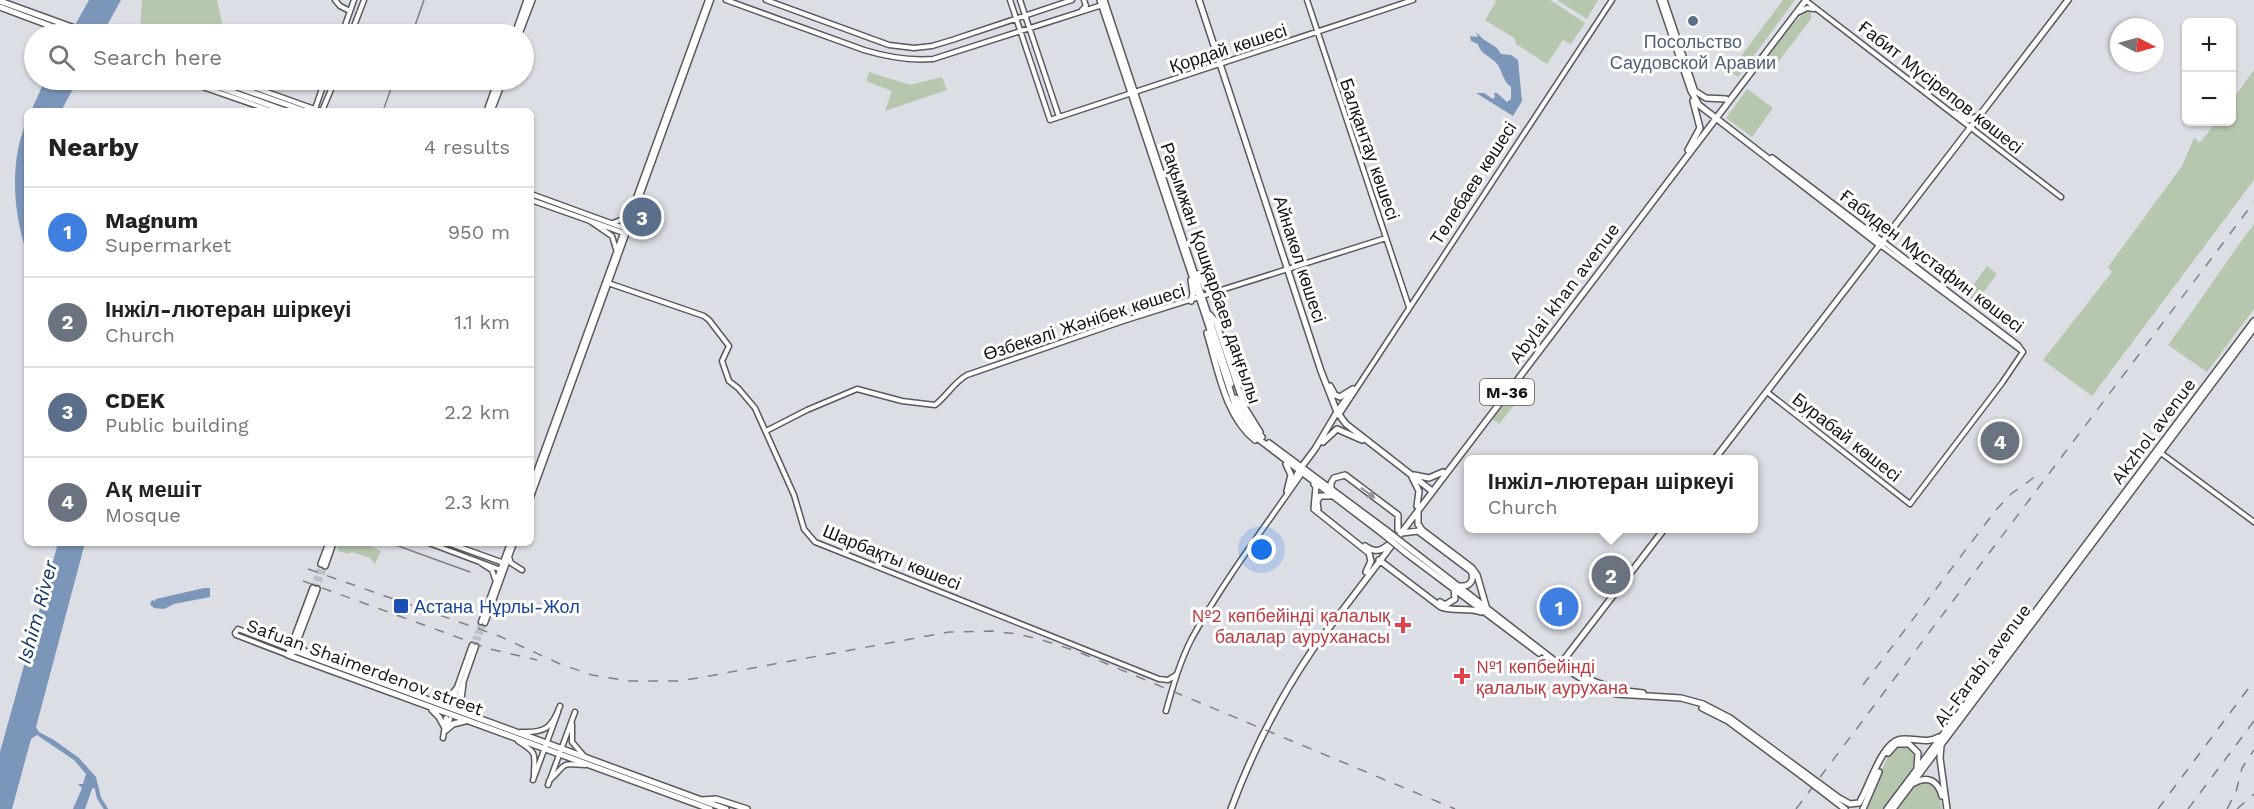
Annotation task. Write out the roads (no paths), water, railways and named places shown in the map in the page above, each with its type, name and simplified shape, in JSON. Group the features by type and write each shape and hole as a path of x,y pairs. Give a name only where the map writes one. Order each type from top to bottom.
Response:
{"main road":[{"path":"521,24 529,0"},
{"name":"Рақымжан Қошқарбаев даңғылы","path":"1104,0 1131,93"},
{"name":"Айнакөл көшесі","path":"1199,0 1297,296 1319,371 1338,413 1346,424 1431,490"},
{"path":"1662,0 1699,105 1714,117"},
{"name":"Abylai khan avenue","path":"1431,490 1804,0"},
{"name":"Abylai khan avenue","path":"1324,631 1726,99 1804,0"},
{"path":"1720,455 2068,0"},
{"path":"0,1 51,24"},
{"name":"Рақымжан Қошқарбаев даңғылы","path":"1099,3 1238,404 1252,427 1311,480 1384,532 1487,611"},
{"path":"0,8 56,24"},
{"path":"239,90 279,108"},
{"path":"243,90 297,108"},
{"path":"490,108 496,90"},
{"path":"1693,91 1706,98 1726,99"},
{"path":"1688,150 1700,128 1693,91"},
{"path":"1954,113 1971,120 1990,103"},
{"name":"Ғабиден Мұстафин көшесі","path":"1714,117 1884,243"},
{"name":"Ғабиден Мұстафин көшесі","path":"1714,117 1884,243"},
{"path":"1860,225 1866,226 1881,236 1903,218"},
{"path":"1192,272 1209,291 1217,293"},
{"path":"1191,300 1192,272"},
{"path":"1297,296 1304,304"},
{"name":"Рақымжан Қошқарбаев даңғылы","path":"1201,297 1237,411 1251,431 1279,456 1331,489 1384,532"},
{"name":"Akzhol avenue","path":"2078,560 2254,321"},
{"name":"Akzhol avenue","path":"2159,451 2254,328"},
{"path":"1318,363 1320,352"},
{"path":"1319,371 1337,396 1342,397 1353,389"},
{"name":"Төлебаев көшесі","path":"1302,470 1320,446 1338,413"},
{"name":"Төлебаев көшесі","path":"1302,470 1338,413"},
{"path":"1320,446 1331,432 1337,429 1368,442"},
{"path":"1279,456 1289,468 1291,475 1287,490"},
{"path":"1407,472 1430,478 1443,472"},
{"path":"1407,472 1418,488 1417,520 1422,530 1472,568 1477,575 1487,611"},
{"path":"1331,489 1331,483 1335,477 1345,475 1398,515 1399,532 1418,531 1471,571 1472,580 1468,585 1455,587 1455,599 1449,604 1442,604 1380,559"},
{"path":"1311,480 1316,487 1313,502 1317,512 1369,553 1371,561 1366,572"},
{"path":"1332,496 1324,495 1318,500 1317,507 1322,513 1371,550 1381,550 1388,545"},
{"name":"Abylai khan avenue","path":"1324,631 1366,572 1399,532"},
{"path":"1557,665 1659,533"},
{"path":"323,565 330,546"},
{"path":"1380,559 1441,607 1487,611 1591,689 1627,699 1690,703 1729,720"},
{"name":"Al-Farabi avenue","path":"1915,772 2078,560"},
{"name":"Рақымжан Қошқарбаев даңғылы","path":"1455,587 1463,596 1487,611"},
{"path":"315,588 300,636 291,653 315,588"},
{"name":"M-36","path":"1230,809 1243,770 1270,712 1324,631"},
{"name":"Safuan Shaimerdenov street","path":"291,653 313,658 366,681"},
{"name":"Safuan Shaimerdenov street","path":"291,653 366,681 434,702 450,714 466,721 586,758 726,809"},
{"path":"1557,665 1606,692 1626,696 1691,700 1729,720 1852,809"},
{"path":"463,684 460,706 486,722"},
{"name":"Safuan Shaimerdenov street","path":"378,685 425,706 486,722 512,734"},
{"path":"434,702 449,698 457,688"},
{"path":"425,706 439,717 445,728 466,721"},
{"path":"1837,800 1850,804 1859,802 1887,747 1893,741 1906,739 1928,741 1942,738 1939,753 1945,809"},
{"name":"Al-Farabi avenue","path":"1908,788 1942,738"},
{"path":"1863,809 1888,751 1893,746 1902,743 1915,748 1919,757 1915,772 1887,809"},
{"name":"Safuan Shaimerdenov street","path":"560,751 708,809"},
{"path":"1893,809 1908,788 1922,779 1934,782 1940,789 1945,809"},
{"path":"701,800 710,798 747,809"},
{"path":"1837,800 1844,809"}],"street":[{"path":"334,0 350,11"},
{"path":"345,24 354,0"},
{"path":"355,24 364,0"},
{"path":"534,487 617,250 626,231 634,201 708,0"},
{"path":"534,478 608,283 708,0"},
{"path":"766,0 886,44 901,47 932,46 1072,0"},
{"path":"1010,0 1043,100 1050,104 1053,98"},
{"path":"1020,0 1059,117"},
{"path":"1079,12 1086,6 1084,0"},
{"name":"Балқантау көшесі","path":"1307,0 1409,307"},
{"name":"Қордай көшесі","path":"1043,100 1050,120 1413,0"},
{"name":"Төлебаев көшесі","path":"1338,413 1612,0"},
{"name":"Ғабит Мүсірепов көшесі","path":"1804,0 2061,197"},
{"path":"729,1 864,50 900,59 933,59 1079,12 1099,3"},
{"path":"1786,26 1802,10 1811,8 1819,11"},
{"path":"262,90 313,108"},
{"path":"319,108 322,90"},
{"path":"321,108 331,90"},
{"path":"215,91 263,108"},
{"path":"319,98 320,101 326,102"},
{"path":"534,195 612,223 626,231"},
{"path":"534,201 589,221 626,231"},
{"path":"612,223 623,219 634,201"},
{"path":"589,221 612,236 617,250"},
{"name":"Өзбекәлі Жәнібек көшесі","path":"766,431 807,410 857,389 902,401 935,405 946,397 961,378 967,375 1386,238"},
{"name":"Ғабиден Мұстафин көшесі","path":"1884,243 2023,352 1910,504"},
{"name":"Шарбақты көшесі","path":"608,283 705,317 723,337 729,346 722,361 729,381 755,408 794,495 804,529 815,542 1159,679 1168,680 1176,675"},
{"name":"Төлебаев көшесі","path":"1338,413 1359,383"},
{"name":"Бурабай көшесі","path":"1768,393 1910,504"},
{"path":"2159,451 2254,522"},
{"name":"Төлебаев көшесі","path":"1281,503 1287,490 1302,470"},
{"name":"Төлебаев көшесі","path":"1166,711 1176,675 1198,629 1302,470"},
{"path":"437,546 501,570"},
{"path":"457,546 504,563"},
{"path":"495,559 502,556 509,546"},
{"path":"501,570 495,580 483,622 510,546"},
{"path":"511,546 509,556 511,563 522,570"},
{"path":"504,563 509,556"},
{"path":"478,561 492,570 495,580"},
{"name":"Safuan Shaimerdenov street","path":"237,629 246,632 291,653 236,635 237,629"},
{"path":"300,636 300,645 313,658"},
{"path":"445,728 463,684 474,646 457,688 450,714"},
{"path":"512,734 534,752 536,761 534,779 560,706"},
{"path":"512,734 542,732 548,728 558,712"},
{"path":"575,712 548,783 564,765 570,763 591,765"},
{"path":"572,720 572,742 586,758"}],"water":[{"path":"89,0 121,0 108,24 76,24"},
{"path":"1476,32 1497,48 1501,54 1511,55 1518,60 1522,101 1513,116 1476,93 1484,93 1493,99 1494,93 1497,93 1507,102 1511,99 1511,87 1498,65 1481,50 1478,44 1471,41 1470,36 1478,37"},
{"path":"40,90 73,90 63,108 32,108"},
{"path":"24,128 24,244 15,187 17,153"},
{"path":"57,546 84,546 36,727 39,732 79,758 96,777 98,786 92,789 85,809 73,809 82,788 78,784 83,784 86,774 74,760 37,735 31,739 12,809 0,809 0,752"},
{"path":"210,588 210,597 174,604 164,609 154,608 150,604 152,600"}],"waterway":[{"name":"Ishim River","path":"96,785 99,798 106,809"}],"tunnel":[{"path":"313,588 321,564"},
{"path":"317,589 325,566"},
{"path":"472,645 481,622"},
{"path":"476,646 485,623"}],"tram line":[{"path":"416,24 424,0"},
{"path":"384,108 390,90"},
{"path":"398,546 470,572"}],"railway":[{"path":"1796,809 2254,202"},
{"path":"1863,685 1996,510 2011,494 2036,476"},
{"path":"308,569 499,636 560,664 592,675 629,681 678,681 698,678 949,632 992,631 1017,634 1076,651 1455,809"},
{"path":"303,581 490,649 537,660"},
{"path":"2158,809 2254,681"},
{"path":"2188,809 2254,721"},
{"path":"2227,809 2236,792 2242,768 2254,750"},
{"path":"2237,809 2254,794"}],"place":[{"name":"Посольство Саудовской Аравии","path":"1693,21"},
{"name":"CDEK","path":"642,217"},
{"name":"Ақ мешіт","path":"2000,441"},
{"name":"Інжіл-лютеран шіркеуі","path":"1611,575"},
{"name":"Астана Нұрлы-Жол","path":"401,606"},
{"name":"Magnum","path":"1559,607"},
{"name":"№2 көпбейінді қалалық балалар ауруханасы","path":"1403,625"},
{"name":"№1 көпбейінді қалалық аурухана","path":"1462,676"}]}
